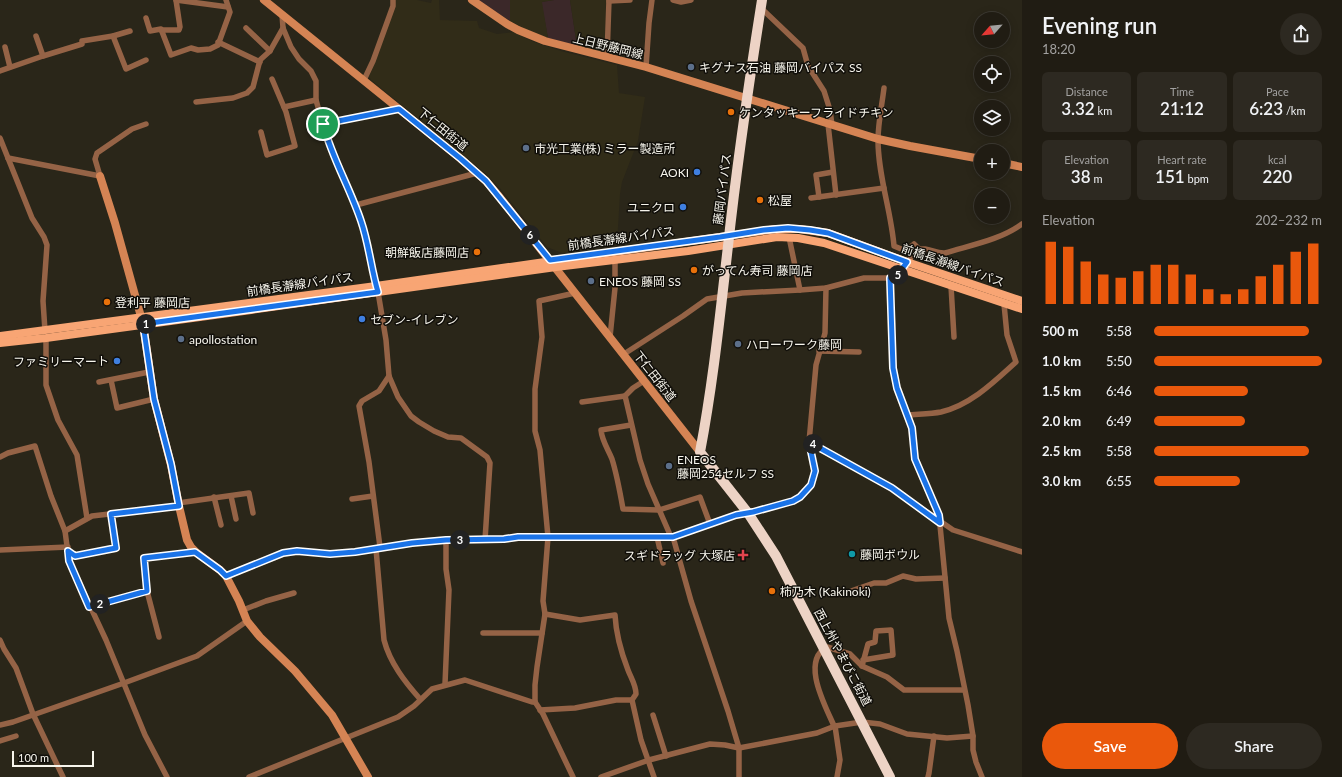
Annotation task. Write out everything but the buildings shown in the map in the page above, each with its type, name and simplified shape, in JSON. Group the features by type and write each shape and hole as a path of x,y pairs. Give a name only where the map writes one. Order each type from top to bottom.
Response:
{"highway":[{"name":"藤岡バイパス","path":"700,452 706,421 723,296 728,240 761,3"},
{"name":"西上州やまびこ街道","path":"700,452 748,513 776,556 890,777"}],"main road":[{"name":"前橋長瀞線バイパス","path":"0,343 45,334 142,320 615,260 728,240 776,228 819,231 835,235 951,286 1022,309"},
{"name":"前橋長瀞線バイパス","path":"377,289 550,260 728,240 789,237 816,241 904,265 1022,301"},
{"name":"前橋長瀞線バイパス","path":"0,336 45,334"}],"street":[{"path":"146,18 150,31 161,29 179,30 180,27 176,0 228,7"},
{"path":"161,30 171,55 191,48 198,50 210,49 218,45 230,12 226,0"},
{"name":"下仁田街道","path":"264,0 477,173 498,194 700,452"},
{"path":"364,80 373,61 393,6 393,0"},
{"name":"上日野藤岡線","path":"472,0 508,24 532,36 562,46 646,67 878,139 974,158"},
{"path":"607,57 609,0 630,0"},
{"path":"646,67 652,0"},
{"path":"673,0 681,2 691,0"},
{"path":"761,3 803,48 808,66 824,91 830,110 833,172 836,195"},
{"path":"282,14 283,28 291,47 316,81 316,100 327,139 356,205 362,223 377,289 386,340 389,376 398,397 411,416 434,431 448,437 460,438 487,457 490,463 484,540"},
{"path":"246,28 270,52"},
{"path":"196,102 234,98 247,93 253,87 260,62 270,52 283,28"},
{"path":"0,71 82,42 130,31"},
{"path":"36,36 43,56"},
{"path":"113,36 126,69 146,60"},
{"path":"218,42 260,62"},
{"path":"5,47 10,67"},
{"path":"261,132 267,155 295,146 284,107 272,80"},
{"path":"884,88 878,139 880,166 894,246 906,251 914,244 918,249"},
{"path":"284,107 316,100"},
{"path":"323,124 399,109"},
{"path":"146,124 132,129 97,153 95,159 115,223 142,320 154,399 171,464 178,504 188,540 195,552 226,576 247,621 260,637 295,671 332,715 368,777"},
{"path":"0,138 32,218 44,237 47,245 43,301 46,385 58,420 77,455 87,518"},
{"path":"8,158 100,176"},
{"path":"1010,165 1022,167"},
{"path":"819,197 816,175 833,172"},
{"path":"356,205 477,173"},
{"path":"811,198 884,188"},
{"path":"624,354 707,300 742,293 826,288 864,278 896,277 918,249 926,248 939,253 945,253 996,238 1022,224"},
{"path":"789,237 800,290"},
{"path":"610,337 615,288 615,260"},
{"path":"890,278 893,368 897,388 912,428 915,459 939,515 949,618 957,651 973,736 973,750 982,777"},
{"path":"951,286 954,337"},
{"path":"226,576 283,553 297,551 330,554 446,540 548,537 672,537 736,515 793,501 804,494 812,482 815,471 809,442 816,365 825,333 826,288"},
{"path":"573,777 535,702 535,685 545,614 543,601 548,537 542,464 535,431 535,389 542,337 539,301 575,293"},
{"path":"907,415 941,412 972,398 995,381 1016,362 1007,335 1004,304"},
{"path":"820,351 859,352"},
{"path":"99,382 149,372"},
{"path":"389,376 379,391 362,401 359,406 370,462 374,496 384,640 387,652 405,682 420,699"},
{"path":"111,380 118,408 154,399"},
{"path":"582,402 625,396 633,388 644,381"},
{"path":"625,396 631,425 648,484 672,537 691,600 728,711 739,748 739,777"},
{"path":"631,425 601,430 601,435 611,458 619,484 624,509 659,510 700,497 710,524"},
{"path":"809,442 892,488 940,523 953,530 1022,552"},
{"path":"0,456 35,446 51,496 65,531 69,561 89,607 106,640 145,735 166,777"},
{"path":"65,531 92,516 249,493 252,513"},
{"path":"231,496 236,519"},
{"path":"352,499 374,496"},
{"path":"214,497 221,525"},
{"path":"0,550 68,549 75,556 116,548 111,514"},
{"path":"657,537 663,563"},
{"path":"445,684 449,590 446,569 446,540"},
{"path":"159,637 147,591 144,558 195,552"},
{"path":"851,591 874,583 886,583 903,576 916,579 945,578"},
{"path":"89,607 147,591"},
{"path":"243,610 266,601 294,593"},
{"path":"545,614 580,620 615,616 618,641 629,674 636,689 636,694 632,700 641,740 654,777"},
{"path":"0,725 14,722 197,656 247,621"},
{"path":"891,630 893,655 862,663 868,644 875,642 876,631 891,630"},
{"path":"483,633 542,632"},
{"path":"0,640 4,650 16,668 33,714 63,777"},
{"path":"837,777 840,760 835,726 815,678 815,662 818,653 824,648 827,647 850,654 862,663 887,677 904,690 964,690"},
{"path":"249,777 398,717 414,706 432,689 445,684 464,680 535,702"},
{"path":"540,710 575,708 616,700 632,700"},
{"path":"653,715 666,756"},
{"path":"601,777 649,760 710,744 739,748 817,733 835,726 862,722 880,724 908,734 948,738 973,736"},
{"path":"0,740 16,736"},
{"path":"928,777 934,736"}],"shaded area":[{"path":"396,0 417,0 431,3 432,0 439,0 440,20 477,21 479,28 497,34 513,32 534,42 561,51 617,65 619,93 645,97 638,141 622,182 617,244 562,253 547,247 499,187 485,173 371,80 369,77"},
{"path":"477,0 510,0 510,21"},
{"path":"510,0 554,0 542,2 548,38 527,30 510,21"},
{"path":"570,0 577,46 548,38 541,2"},
{"path":"570,0 606,0 605,53 577,46"}],"place":[{"name":"キグナス石油 藤岡バイパス SS","path":"691,67"},
{"name":"ケンタッキーフライドチキン","path":"731,112"},
{"name":"市光工業(株) ミラー製造所","path":"526,148"},
{"name":"AOKI","path":"697,172"},
{"name":"松屋","path":"760,200"},
{"name":"ユニクロ","path":"683,207"},
{"name":"朝鮮飯店藤岡店","path":"477,252"},
{"name":"がってん寿司 藤岡店","path":"694,270"},
{"name":"ENEOS 藤岡 SS","path":"591,281"},
{"name":"登利平 藤岡店","path":"107,302"},
{"name":"セブン-イレブン","path":"362,319"},
{"name":"apollostation","path":"181,339"},
{"name":"ハローワーク藤岡","path":"738,344"},
{"name":"ファミリーマート","path":"117,361"},
{"name":"ENEOS 藤岡254セルフ SS","path":"669,466"},
{"name":"藤岡ボウル","path":"852,554"},
{"name":"スギドラッグ 大塚店","path":"743,555"},
{"name":"柿乃木 (Kakinoki)","path":"772,591"}],"route":[{"path":"399,109 486,181 550,260 776,228 788,228 828,233 907,262 895,278 890,278 893,368 897,388 912,428 915,459 939,515 940,523 892,488 809,442 815,471 811,485 800,497 793,501 736,515 673,537 518,537 504,539 446,540 412,543 355,552 330,554 297,551 283,553 226,576 195,552 144,558 147,591 89,607 69,561 68,551 75,556 116,548 111,514 179,506 171,464 154,399 143,324 378,292 362,223 356,205 327,139 323,124 399,109"}]}
